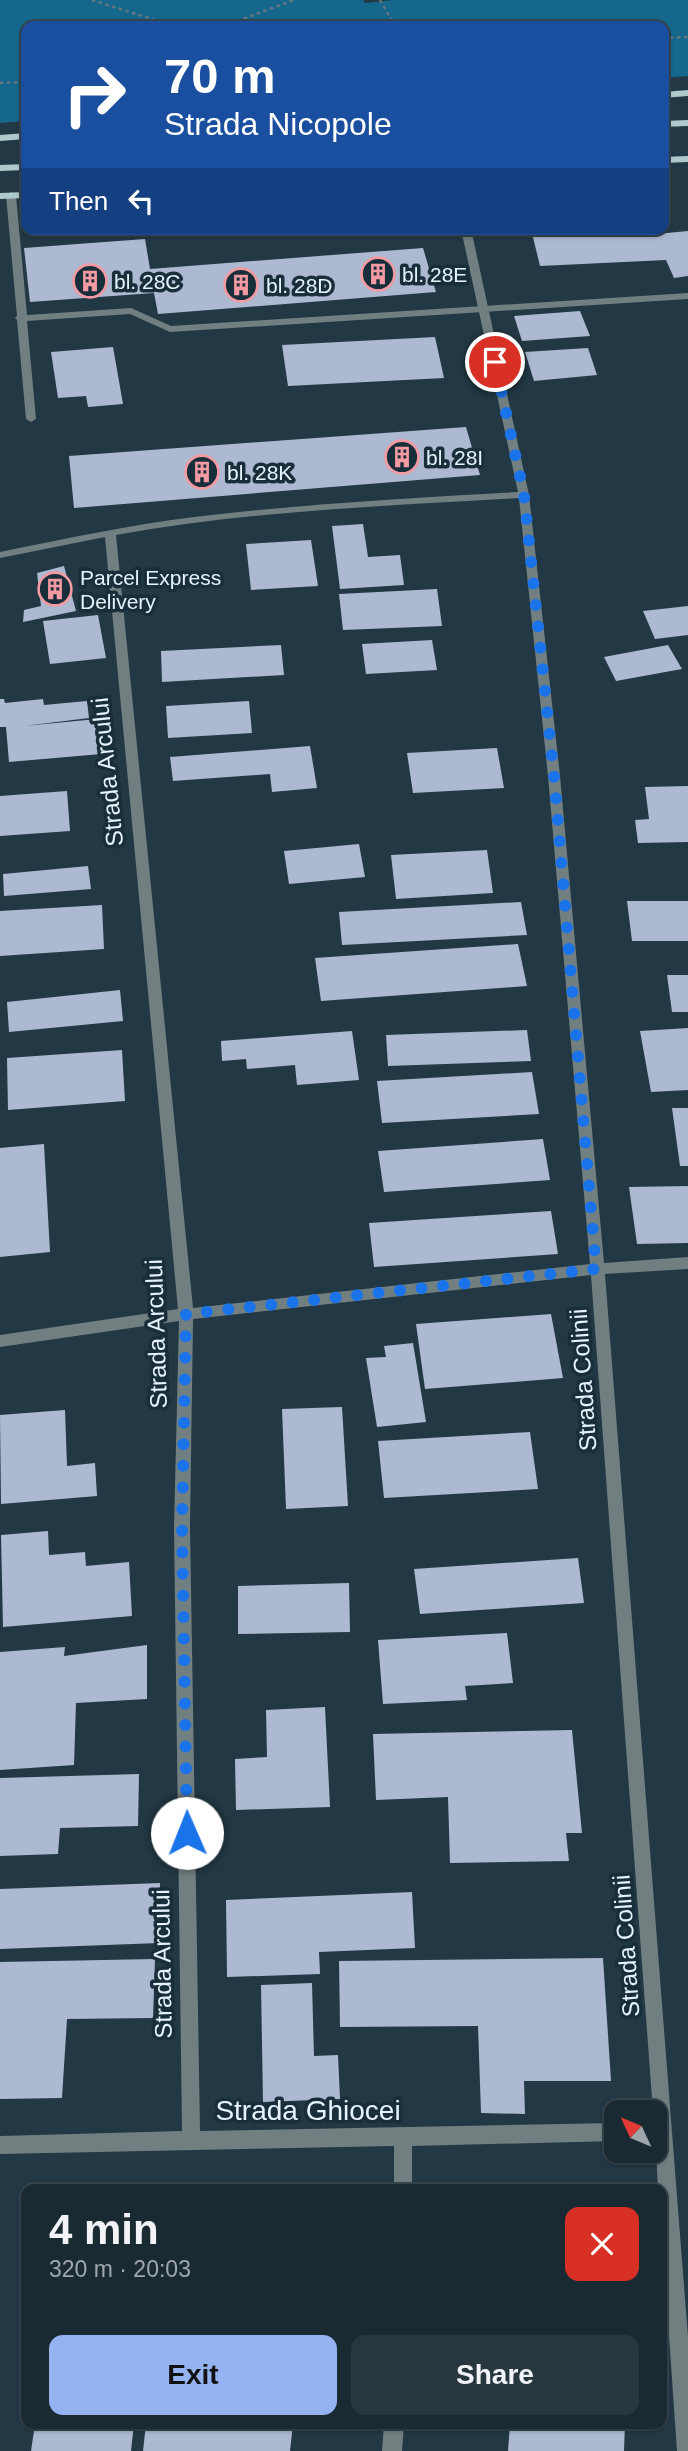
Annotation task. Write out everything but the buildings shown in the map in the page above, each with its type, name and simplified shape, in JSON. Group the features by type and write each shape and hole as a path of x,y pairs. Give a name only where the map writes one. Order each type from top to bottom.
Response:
{"main road":[{"path":"669,95 688,93"},
{"path":"669,124 688,123"},
{"path":"0,138 21,136"},
{"path":"669,160 688,159"},
{"path":"0,168 21,167"}],"street":[{"path":"6,196 31,419"},
{"name":"Strada Colinii","path":"467,235 524,495 554,776 596,1269 657,2100"},
{"path":"20,318 131,311 170,329 688,296"},
{"path":"0,555 192,520 327,506 524,495"},
{"name":"Strada Arcului","path":"110,533 186,1314 182,1527 191,2138"},
{"path":"0,1341 186,1314 596,1269 688,1263"},
{"name":"Strada Ghiocei","path":"0,2145 191,2138 403,2138 604,2132"},
{"path":"402,2184 403,2138"},
{"name":"Strada Colinii","path":"662,2163 664,2184"},
{"name":"Strada Colinii","path":"667,2222 687,2451"},
{"path":"391,2451 393,2429"}],"path":[{"path":"92,0 159,21"},
{"path":"237,21 294,0"},
{"path":"380,0 392,21"},
{"path":"669,38 688,37"},
{"path":"0,83 21,82"}],"shaded area":[{"path":"0,0 363,0 365,3 393,0 688,0 688,76 669,78 669,21 21,21 21,121 0,123"}],"place":[{"name":"bl. 28E","path":"378,274"},
{"name":"bl. 28C","path":"90,281"},
{"name":"bl. 28D","path":"241,285"},
{"name":"bl. 28I","path":"402,457"},
{"name":"bl. 28K","path":"202,472"},
{"name":"Parcel Express Delivery","path":"55,589"}],"route":[{"path":"187,1833 182,1527 186,1314 596,1269 554,776 524,495 495,362"}]}
